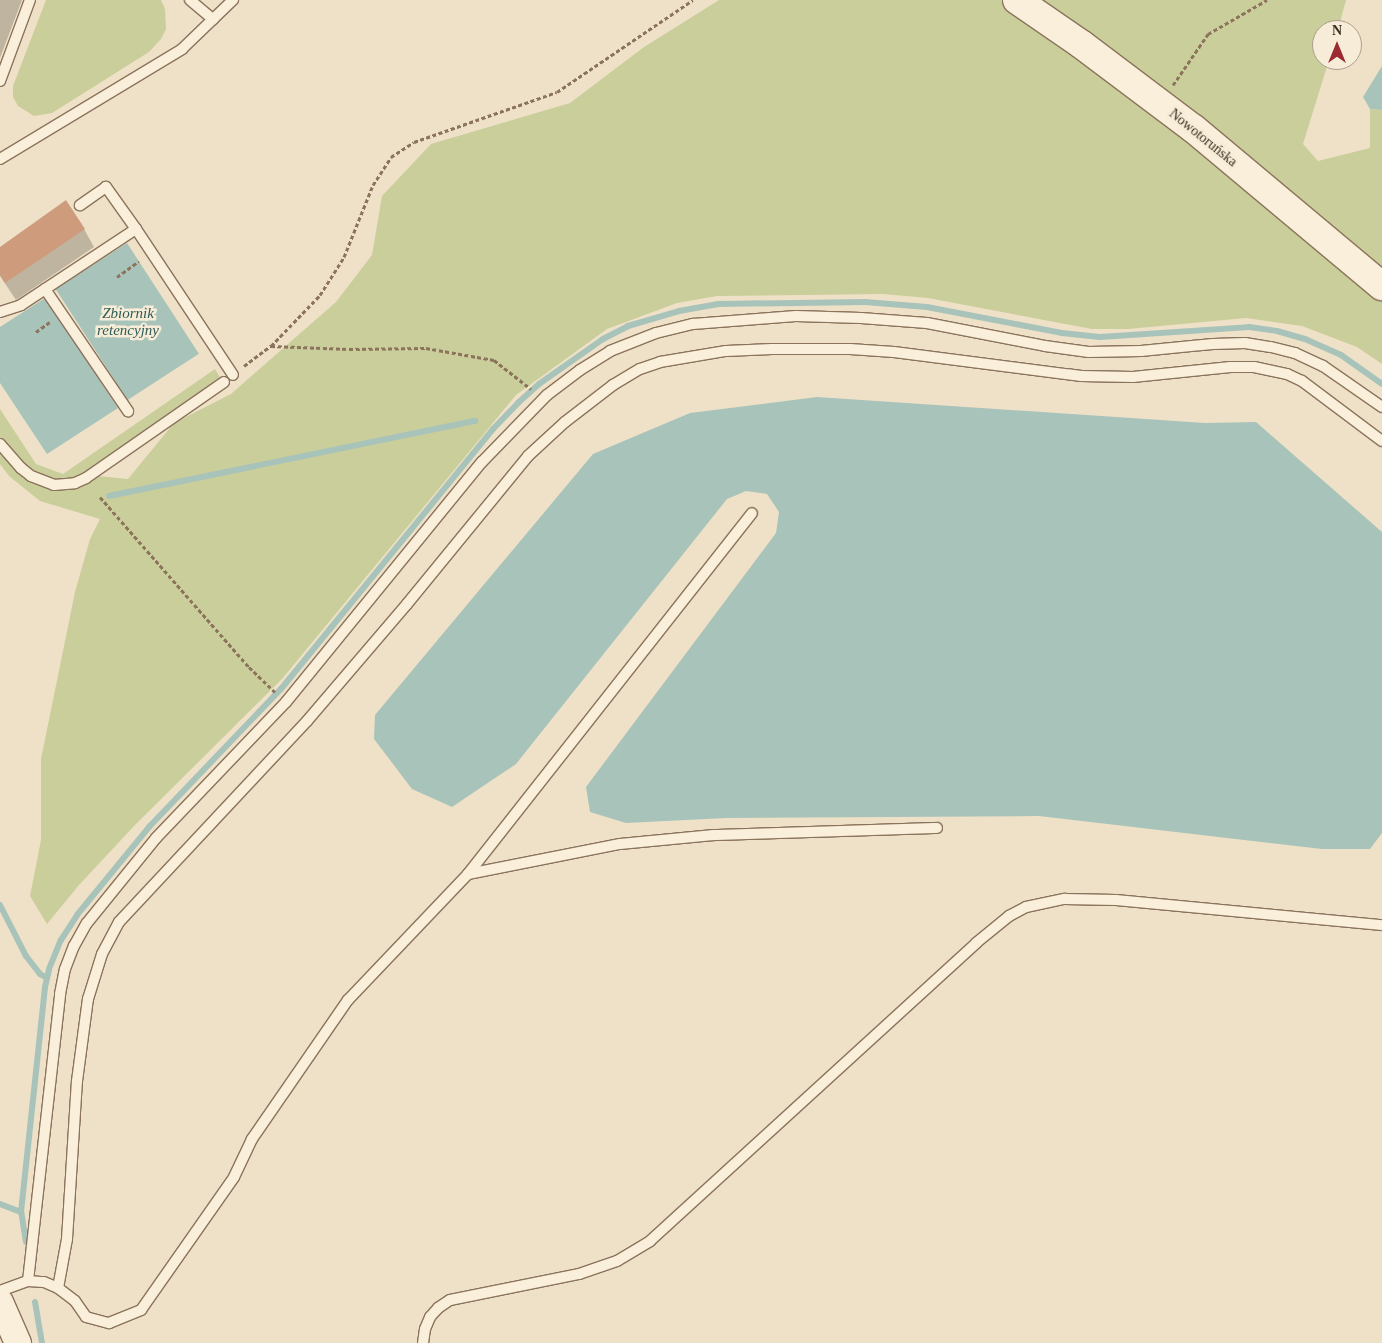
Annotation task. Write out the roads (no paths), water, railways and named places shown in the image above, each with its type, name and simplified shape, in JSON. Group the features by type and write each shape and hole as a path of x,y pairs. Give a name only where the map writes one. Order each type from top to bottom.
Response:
{"main road":[{"name":"Nowotoruńska","path":"1017,0 1201,135 1382,286"}],"street":[{"path":"0,1302 18,1343"}],"lane":[{"path":"0,81 30,0"},
{"path":"190,0 213,19"},
{"path":"0,159 182,48 233,0"},
{"path":"80,205 106,187 233,375"},
{"path":"0,312 21,305 136,229"},
{"path":"45,289 128,411"},
{"path":"28,1281 60,994 65,969 87,923 156,838 286,702 482,462 541,402 580,370 610,351 656,333 702,323 796,316 861,318 927,324 1045,346 1089,352 1141,352 1213,344 1245,343 1271,347 1295,353 1324,366 1382,407"},
{"path":"58,1288 67,1239 77,1081 86,1007 102,954 119,922 307,721 407,604 528,456 565,422 613,385 640,369 660,362 726,352 772,349 850,349 894,352 1081,376 1133,377 1230,366 1254,367 1287,374 1302,380 1382,441"},
{"path":"0,444 21,468 31,476 54,485 75,483 86,478 224,382"},
{"path":"0,1291 28,1281 44,1282 58,1288 75,1301 86,1317 109,1323 141,1310 234,1178 252,1139 348,1000 468,874 752,514"},
{"path":"468,874 629,843 714,835 937,828"},
{"path":"423,1343 425,1329 430,1317 450,1300 579,1274 617,1261 650,1241 976,943 1009,916 1026,907 1065,899 1116,900 1382,925"}],"water":[{"path":"1382,66 1382,110 1370,109 1363,97"},
{"name":"Zbiornik retencyjny","path":"127,243 199,354 128,400 56,289"},
{"name":"Zbiornik retencyjny","path":"45,298 118,408 47,454 0,383 0,327"},
{"path":"817,397 1205,423 1256,422 1382,532 1382,833 1370,849 1322,849 1039,816 726,818 626,823 590,812 586,787 776,533 779,512 767,494 746,491 727,499 516,764 452,807 412,789 374,739 375,715 593,454 690,413"}],"waterway":[{"path":"26,1242 21,1212 45,987 49,969 61,940 77,915 149,827 281,689 493,429 539,384 603,339 628,326 679,311 718,304 865,302 927,307 1062,333 1100,337 1249,327 1277,331 1305,339 1341,355 1382,384"},
{"path":"109,496 475,421"},
{"path":"0,905 26,956 40,974 47,978"},
{"path":"0,1204 21,1212"},
{"path":"35,1302 42,1343"}]}
